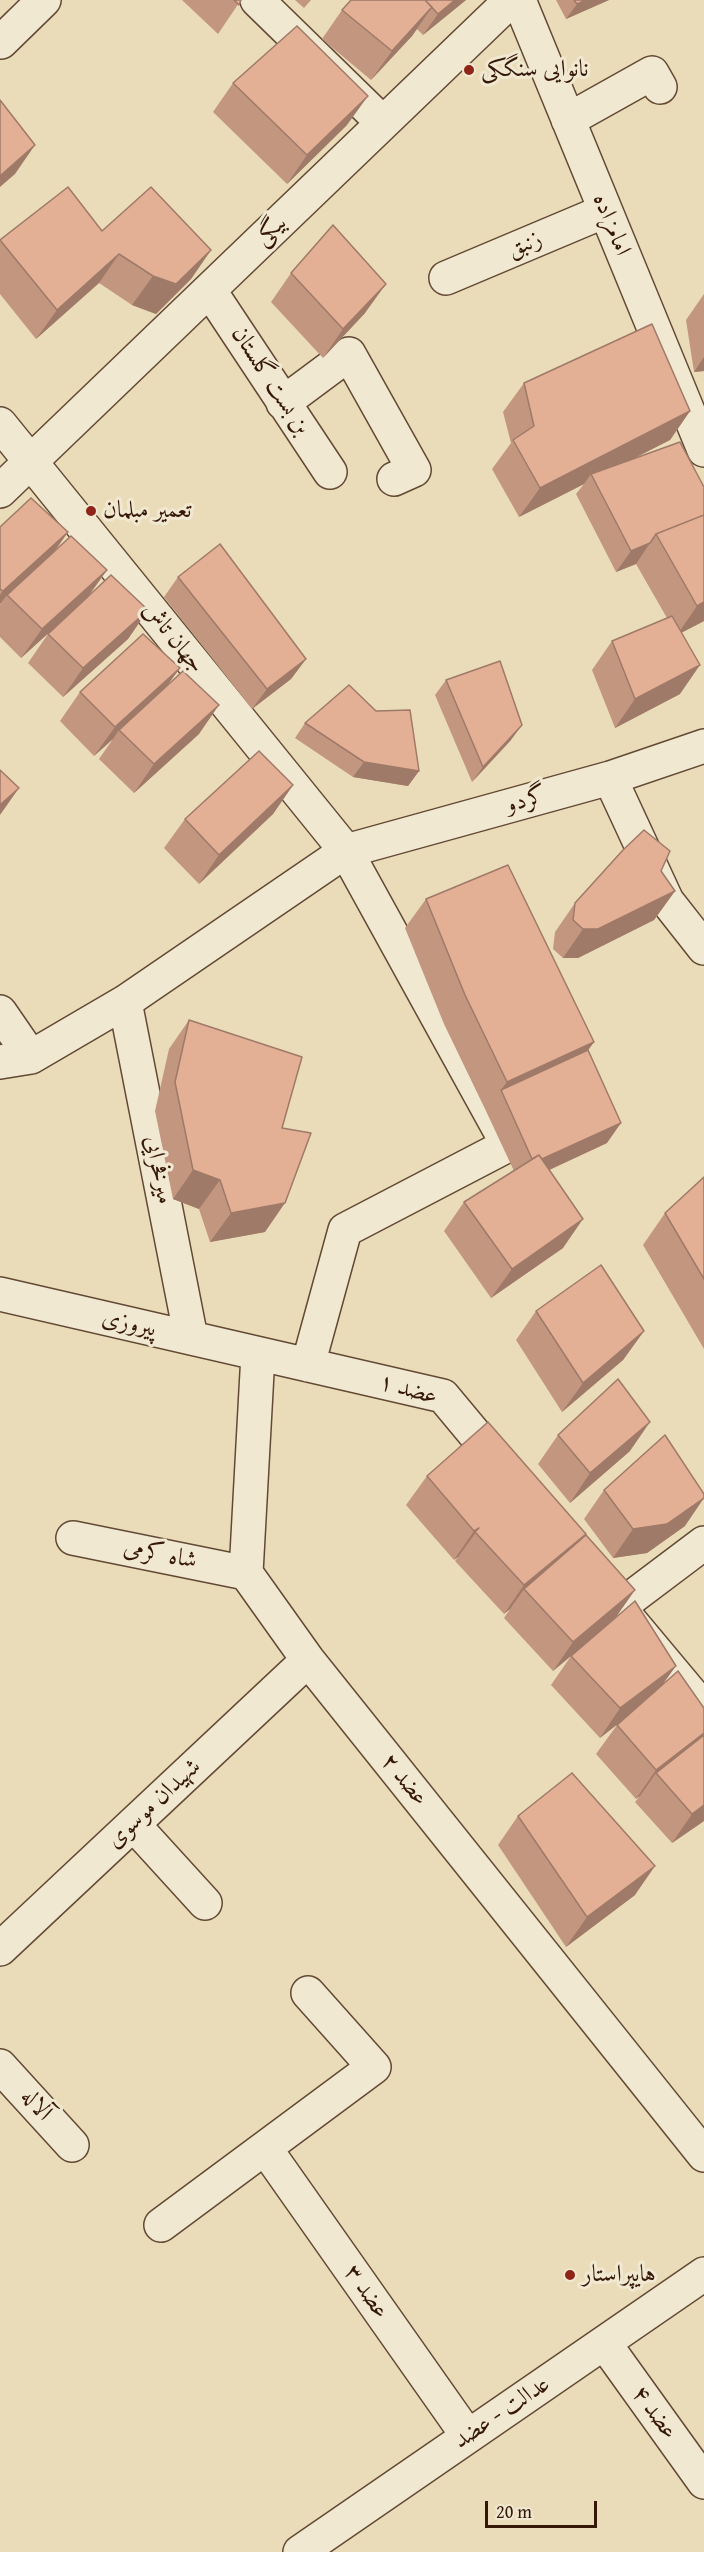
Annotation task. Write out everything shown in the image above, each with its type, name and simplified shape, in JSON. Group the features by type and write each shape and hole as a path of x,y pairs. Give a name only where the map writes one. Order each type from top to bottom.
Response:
{"street":[{"path":"1,42 44,0"},
{"path":"257,0 383,123"},
{"name":"بیگی","path":"0,491 511,0"},
{"name":"امامزاده","path":"519,0 704,450"},
{"path":"568,120 652,74 660,87"},
{"name":"زنبق","path":"446,278 605,211"},
{"name":"بن بست گلستان","path":"210,291 330,472"},
{"path":"283,403 349,354 414,470 394,479"},
{"name":"جهان تاش","path":"0,424 346,851 523,1175"},
{"name":"گردو","path":"346,851 610,778 704,746"},
{"path":"610,778 667,901 704,948"},
{"path":"0,1012 15,1059 125,1002 346,851"},
{"path":"635,917 667,901"},
{"name":"میرفخرایی","path":"125,1002 191,1338"},
{"path":"308,1365 345,1230 508,1145"},
{"name":"پیروزی","path":"0,1294 258,1354"},
{"path":"246,1573 258,1354"},
{"name":"عضد ۱","path":"258,1354 443,1396 520,1488"},
{"name":"شاه کرمی","path":"73,1538 246,1573"},
{"path":"619,1607 704,1543"},
{"path":"573,1552 704,1709"},
{"name":"عضد ۲","path":"246,1573 308,1660 704,2155"},
{"name":"شهیدان موسوی","path":"0,1949 308,1660"},
{"path":"133,1824 205,1903"},
{"path":"161,2225 374,2067 308,1993"},
{"name":"آلاله","path":"0,2066 72,2145"},
{"name":"عضد ۳","path":"265,2148 467,2436"},
{"name":"عدالت - عضد","path":"300,2552 704,2274"},
{"name":"عضد ۴","path":"605,2344 704,2482"}],"building":[{"path":"351,0 425,0 432,7 392,51 342,10"},
{"path":"425,0 455,0 438,14"},
{"path":"574,0 586,0 577,4"},
{"path":"297,26 368,96 307,155 233,83"},
{"path":"0,100 35,145 0,176"},
{"path":"68,187 102,231 151,187 211,250 176,284 153,276 119,254 57,310 0,240"},
{"path":"333,225 386,284 343,329 291,273"},
{"path":"652,324 690,411 540,488 513,440 534,426 524,383"},
{"path":"680,442 704,487 704,515 656,534 650,543 631,551 591,474"},
{"path":"31,498 68,532 3,591 0,589 0,527"},
{"path":"704,515 704,602 697,606 656,534"},
{"path":"71,536 107,570 42,629 7,595"},
{"path":"220,544 306,659 267,689 178,577"},
{"path":"111,575 148,610 83,668 48,634"},
{"path":"672,616 700,665 635,699 612,641"},
{"path":"143,634 180,668 115,727 80,692"},
{"path":"500,661 522,725 483,767 446,680"},
{"path":"183,671 219,705 154,764 119,730"},
{"path":"349,685 376,711 410,710 419,771 364,762 305,723"},
{"path":"259,751 293,785 219,855 185,819"},
{"path":"0,770 19,788 0,805"},
{"path":"644,830 670,851 661,871 675,891 598,929 583,929 573,920 575,903"},
{"path":"508,865 594,1042 507,1082 465,995 426,899"},
{"path":"189,1020 302,1057 282,1128 311,1133 285,1203 231,1213 220,1180 193,1170 175,1082"},
{"path":"588,1050 621,1123 542,1159 539,1155 532,1159 501,1090"},
{"path":"539,1155 583,1219 512,1269 464,1202"},
{"path":"704,1177 704,1279 665,1213"},
{"path":"601,1265 644,1331 583,1383 536,1311"},
{"path":"618,1379 650,1422 590,1473 558,1435"},
{"path":"488,1422 586,1534 524,1585 475,1532 479,1528 474,1531 427,1476"},
{"path":"665,1435 704,1494 704,1498 667,1524 633,1529 604,1490"},
{"path":"586,1535 635,1590 573,1642 524,1589"},
{"path":"635,1601 676,1666 620,1708 571,1656"},
{"path":"678,1671 704,1708 704,1733 656,1770 617,1725"},
{"path":"704,1735 704,1805 692,1814 656,1773"},
{"path":"572,1773 655,1866 587,1917 518,1816"}],"place":[{"name":"نانوایی سنگکی","path":"469,70"},
{"name":"تعمیر مبلمان","path":"91,511"},
{"name":"هایپراستار","path":"570,2275"}]}
